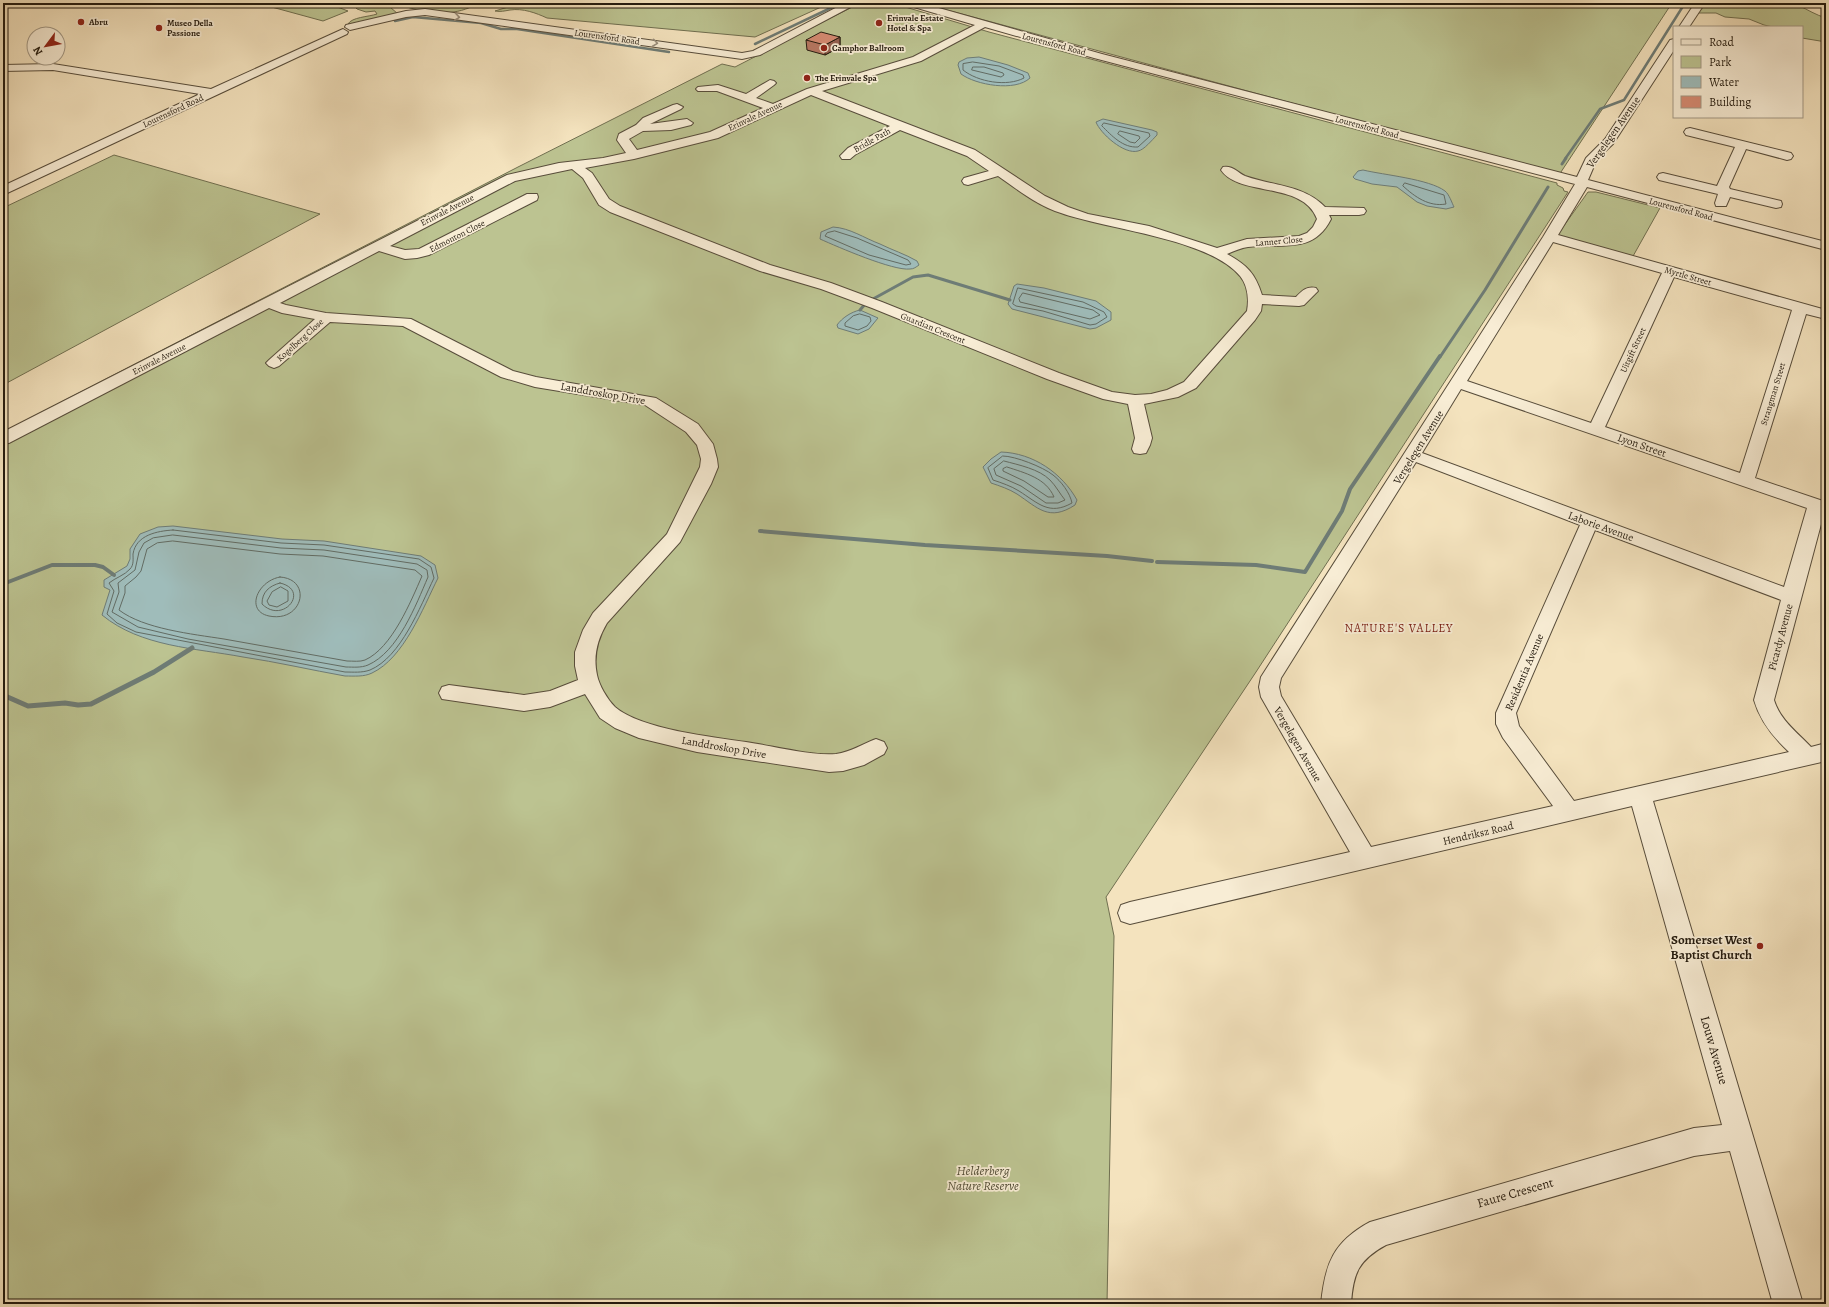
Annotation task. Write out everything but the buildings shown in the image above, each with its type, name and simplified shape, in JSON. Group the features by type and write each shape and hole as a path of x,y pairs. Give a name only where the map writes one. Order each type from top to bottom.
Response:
{"street":[{"name":"Lourensford Road","path":"3,190 348,30 404,14 425,12 742,56 751,54 853,3"},
{"name":"Lourensford Road","path":"910,3 978,24 1710,217 1826,246"},
{"path":"1685,26 1700,3"},
{"name":"Erinvale Avenue","path":"3,439 511,178 574,165 596,164 714,135 811,91 866,76 916,59 978,24"},
{"path":"348,30 402,25"},
{"path":"444,25 475,28 520,36"},
{"name":"Vergelegen Avenue","path":"1366,859 1270,697 1269,687 1271,677 1550,238 1582,183 1582,179 1592,158 1608,141 1673,44"},
{"path":"656,55 690,54 706,50"},
{"path":"847,81 876,67 916,59"},
{"path":"829,86 860,69 882,62 895,62"},
{"path":"3,68 53,67 212,93"},
{"path":"747,99 770,83"},
{"path":"702,89 718,88 773,108"},
{"path":"811,91 971,153 1040,199 1063,210 1097,220 1154,232 1218,253 1235,264 1247,275 1252,282 1256,298 1299,302 1311,291"},
{"path":"634,155 623,139 640,128 647,120 677,106"},
{"path":"640,128 671,126 687,123"},
{"name":"Bridle Path","path":"846,156 852,151 900,125"},
{"path":"1690,132 1787,156"},
{"path":"1710,217 1742,145"},
{"path":"588,176 596,164"},
{"name":"Guardian Crescent","path":"574,165 588,176 604,202 615,209 759,266 826,286 877,305 1084,388 1109,396 1135,400 1162,397 1190,385 1250,317 1256,298"},
{"path":"1227,170 1239,177 1298,194 1313,201 1322,211 1359,211"},
{"path":"968,181 999,172"},
{"path":"1663,177 1776,204"},
{"name":"Edmonton Close","path":"378,246 408,256 419,255 532,197"},
{"name":"Lanner Close","path":"1218,253 1242,244 1296,241 1306,239 1314,234 1323,222 1322,211"},
{"name":"Myrtle Street","path":"1550,238 1826,315"},
{"name":"Uitgift Street","path":"1596,430 1670,271"},
{"name":"Landdroskop Drive","path":"269,303 282,309 326,317 406,322 469,355 520,378 650,401 692,428 702,438 708,452 709,467 678,532 654,562 600,618 590,635 585,652 585,666 590,684 607,712 622,722 640,730 660,735 821,763 835,764 862,757 876,748"},
{"name":"Strangman Street","path":"1746,480 1800,308"},
{"name":"Kogelberg Close","path":"274,363 326,317"},
{"name":"Lyon Street","path":"1458,383 1822,506"},
{"path":"1135,400 1138,420 1144,438 1140,449"},
{"name":"Laborie Avenue","path":"1412,455 1791,597"},
{"name":"Picardy Avenue","path":"1817,754 1771,719 1766,709 1764,700 1791,597 1822,506"},
{"name":"Residentia Avenue","path":"1570,812 1511,732 1507,724 1506,713 1590,522"},
{"path":"449,693 524,703 548,700 590,684"},
{"name":"Hendriksz Road","path":"1130,913 1817,754"},
{"name":"Louw Avenue","path":"1640,795 1788,1304"},
{"name":"Faure Crescent","path":"1336,1304 1337,1288 1342,1268 1351,1251 1363,1240 1380,1232 1641,1156 1694,1142 1740,1136"}],"green space":[{"path":"257,3 327,3 348,11 323,21"},
{"path":"350,3 397,3 390,7 398,14 360,24 348,24 353,20 377,14 375,11 366,12 357,9 356,8 359,6"},
{"path":"405,3 830,3 755,37 547,18 525,10 495,11 508,7 474,4 473,6 458,11 442,13 410,8 405,6"},
{"name":"Helderberg Nature Reserve","path":"860,3 892,3 989,32 1557,183 1557,185 1563,188 1564,191 1568,192 1256,672 1106,897 1114,936 1107,1304 3,1304 3,432 518,167 722,64 735,67"},
{"path":"921,3 1672,3 1559,175"},
{"path":"1705,3 1821,3 1816,5 1798,5 1826,18 1826,42 1803,38 1803,26 1768,26 1749,19 1725,17 1716,13 1696,13"},
{"path":"114,155 320,214 3,385 3,208"},
{"path":"1588,192 1596,192 1660,208 1632,258 1561,237 1558,234"}],"water":[{"path":"979,57 1008,65 1028,73 1030,78 1015,85 1006,86 985,84 961,74 958,65 959,62 967,58"},
{"path":"1103,119 1152,130 1157,132 1157,135 1143,149 1138,151 1126,150 1113,142 1098,127 1096,122"},
{"path":"1363,170 1418,180 1438,187 1446,192 1454,207 1446,209 1427,206 1417,202 1397,187 1372,184 1353,177 1358,171"},
{"path":"833,227 845,229 857,234 917,261 919,265 910,269 902,269 865,258 820,239 821,232"},
{"path":"1017,284 1044,288 1096,301 1111,312 1111,320 1096,328 1090,329 1012,309 1008,304 1014,286"},
{"path":"860,310 878,318 869,329 858,334 838,328 837,325 839,322 853,312"},
{"path":"1001,452 1024,456 1045,466 1055,473 1071,490 1077,500 1075,505 1066,510 1051,513 1038,508 1014,492 991,483 983,467"},
{"path":"173,526 282,539 324,541 421,556 435,565 438,578 419,617 403,644 394,656 383,666 366,675 345,676 268,661 169,645 134,634 117,626 102,615 110,590 104,587 104,580 127,566 130,559 130,549 140,534 158,527"}],"waterway":[{"path":"755,44 841,3"},
{"path":"1565,159 1600,109 1624,100 1685,3"},
{"path":"395,21 413,17 481,23 501,29 517,29 669,52"},
{"path":"1562,164 1566,158"},
{"path":"1440,357 1485,290 1548,187"},
{"path":"873,299 913,277 928,275 1010,300"},
{"path":"860,310 866,303"},
{"path":"1157,562 1256,565 1305,572 1342,511 1350,489 1440,356"},
{"path":"760,531 925,545 1107,556 1152,561"},
{"path":"3,584 52,565 95,565 103,567 114,575"},
{"path":"3,695 28,706 65,703 78,705 91,704 154,672 192,648"}],"place":[{"name":"Abru","path":"81,22"},
{"name":"Erinvale Estate Hotel & Spa","path":"879,23"},
{"name":"Museo Della Passione","path":"159,28"},
{"name":"Camphor Ballroom","path":"824,48"},
{"name":"The Erinvale Spa","path":"807,78"},
{"name":"Somerset West Baptist Church","path":"1760,946"}],"district":[{"name":"NATURE'S VALLEY","path":"1399,628"}]}
